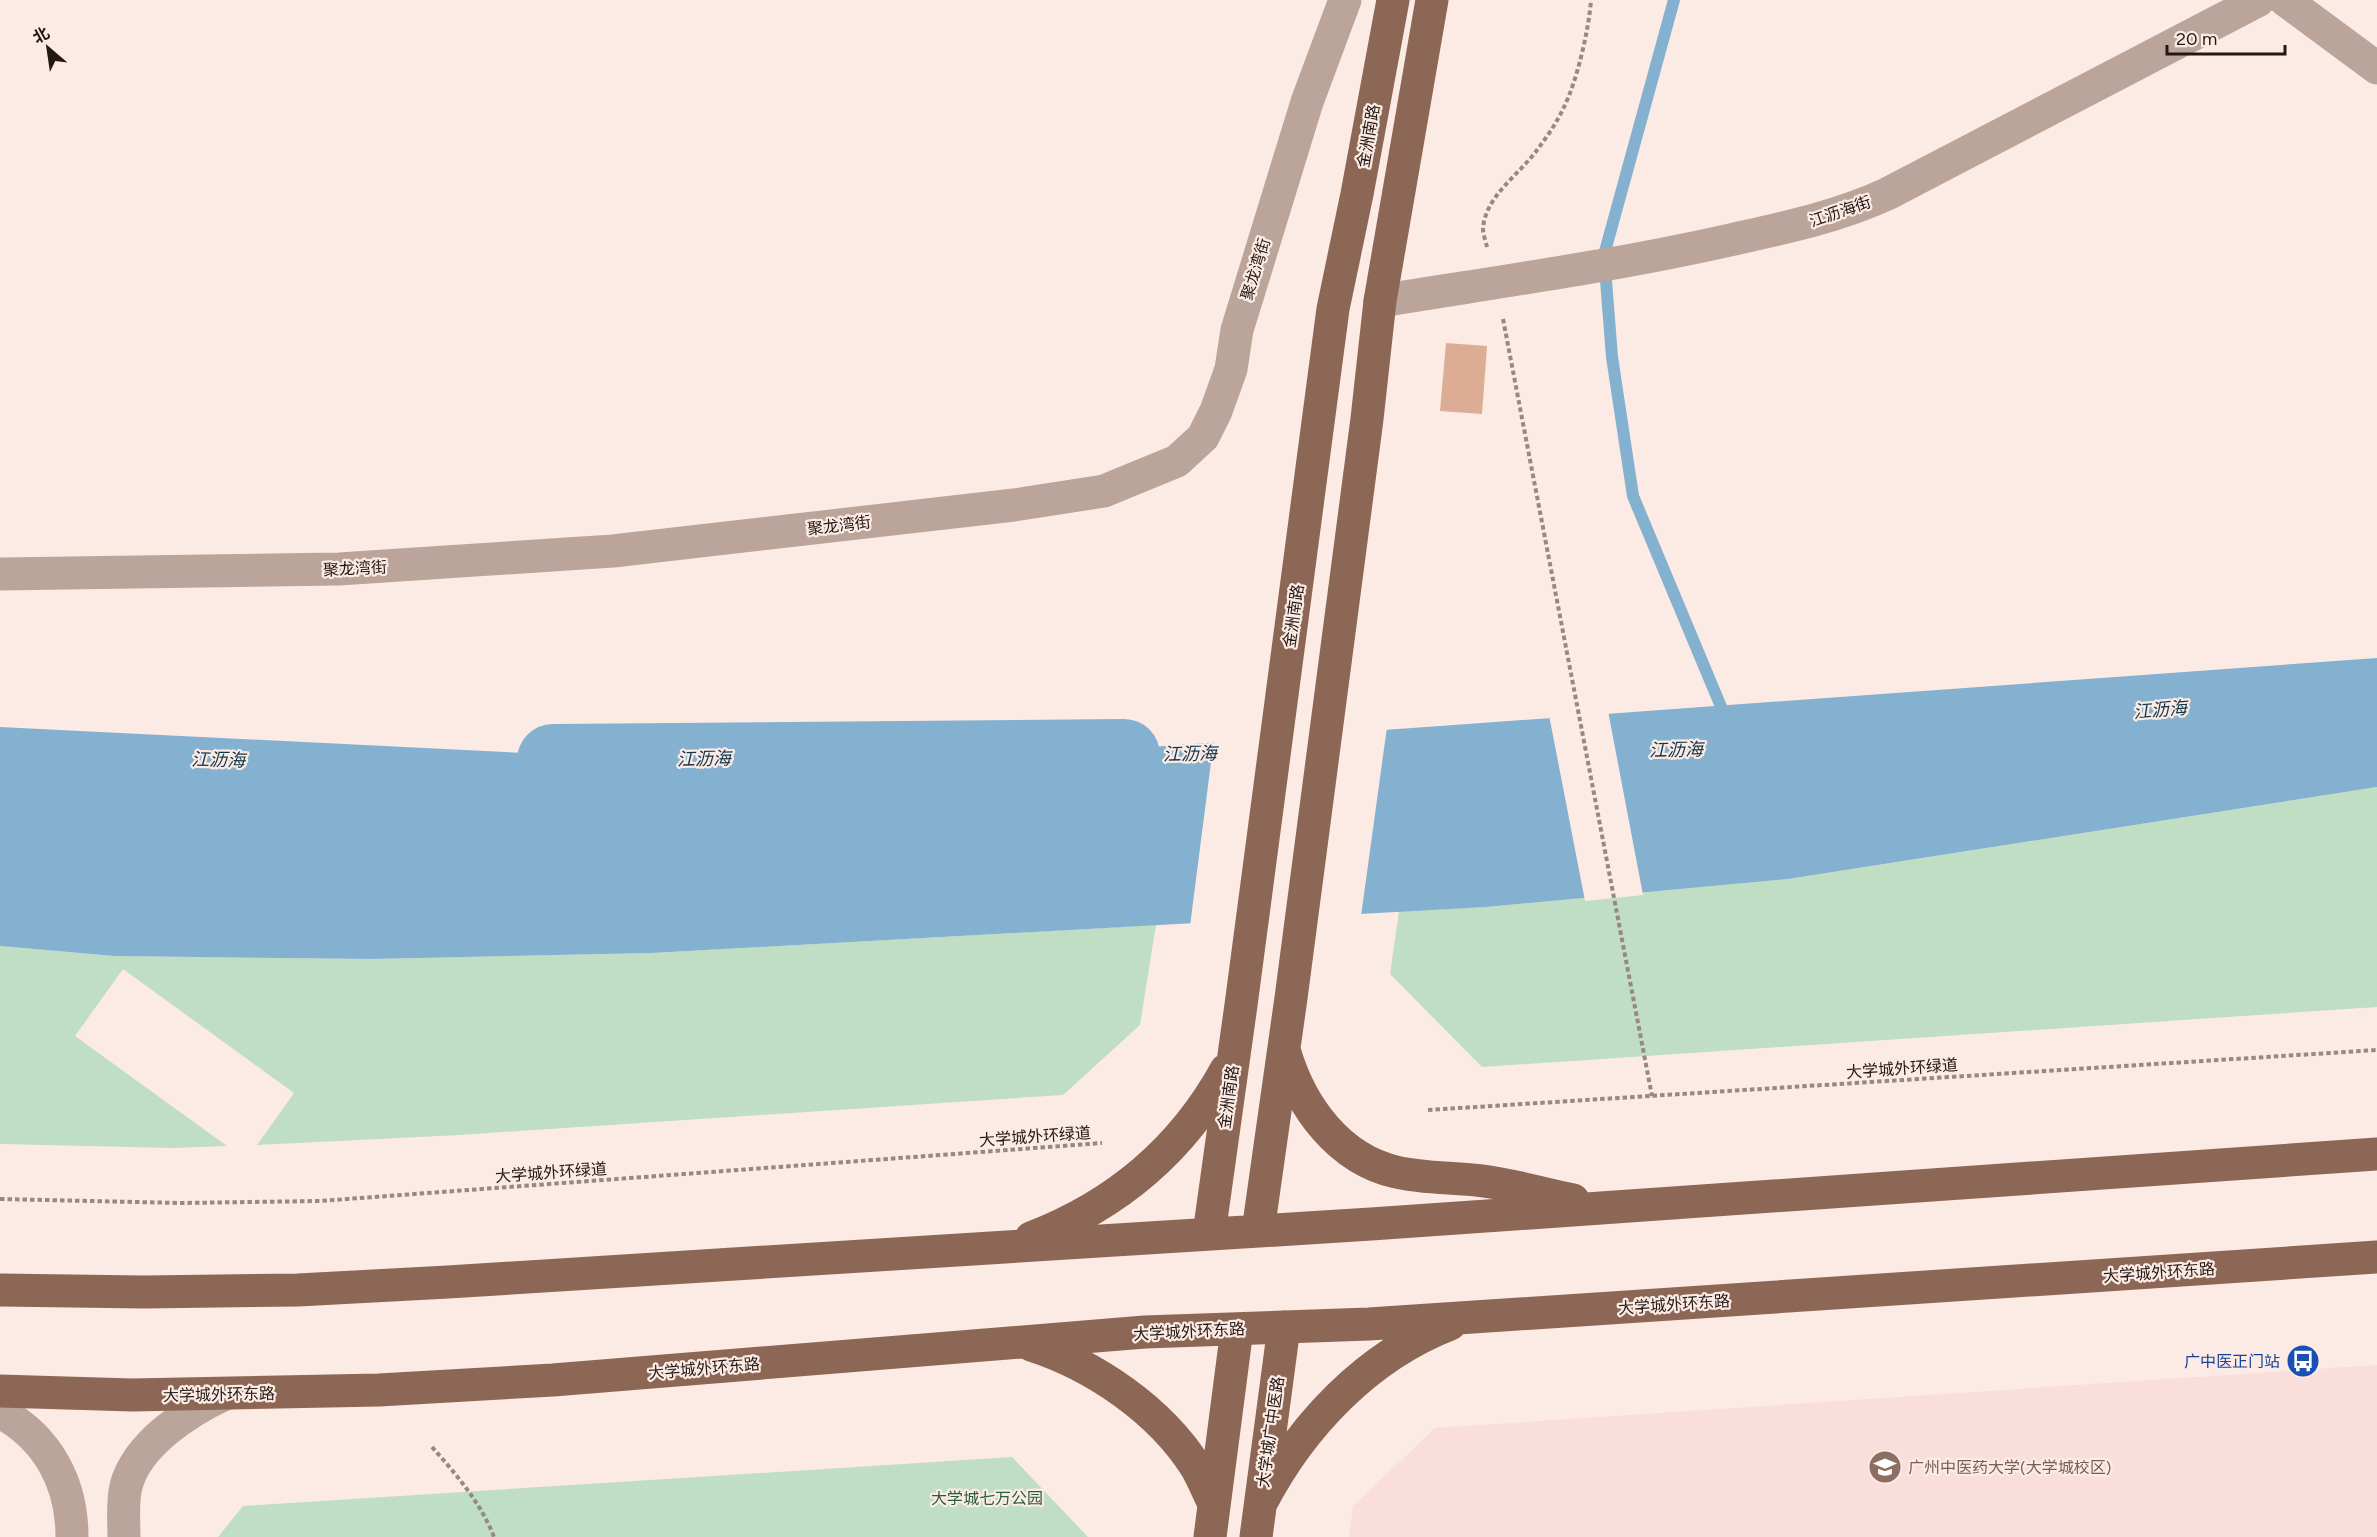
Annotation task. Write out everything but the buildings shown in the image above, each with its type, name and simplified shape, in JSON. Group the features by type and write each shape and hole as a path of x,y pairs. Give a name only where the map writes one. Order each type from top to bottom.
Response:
{"main road":[{"name":"金洲南路","path":"1209,1234 1235,1055 1333,309 1393,0"},
{"path":"1258,1231 1292,998 1367,419 1380,301 1432,0"},
{"path":"1284,1049 1295,1083 1317,1119 1340,1142 1365,1161 1394,1172 1511,1185 1602,1208"},
{"path":"1011,1246 1053,1230 1083,1214 1129,1184 1155,1163 1192,1124 1235,1055"},
{"path":"0,1290 144,1292 298,1290 1258,1231 2377,1154"},
{"name":"大学城外环东路","path":"0,1391 132,1395 379,1390 553,1380 1145,1332 1469,1317 2377,1257"},
{"path":"1261,1503 1296,1446 1333,1403 1401,1349 1446,1325 1469,1317"},
{"name":"大学城广中医路","path":"1256,1537 1284,1327"},
{"path":"1210,1537 1237,1329"},
{"path":"1024,1342 1048,1350 1094,1373 1149,1413 1182,1448 1196,1467 1214,1504"}],"street":[{"name":"聚龙湾街","path":"0,574 339,569 613,551 1014,505 1104,491 1134,480 1177,461 1203,437 1216,411 1231,369 1237,330 1306,102 1345,0"},
{"name":"江沥海街","path":"1380,301 1558,273 1690,249 1811,221 1861,206 2259,0"},
{"path":"2285,0 2377,68"},
{"path":"124,1537 124,1499 127,1485 132,1471 141,1458 175,1424 202,1405 225,1394"},
{"path":"0,1412 25,1429 56,1463 70,1504 72,1537"}],"path":[{"path":"1591,0 1590,14 1576,73 1564,106 1537,151 1490,207 1483,229 1517,391 1652,1096"},
{"name":"大学城外环绿道","path":"1428,1110 2377,1050"},
{"name":"大学城外环绿道","path":"0,1199 181,1203 320,1201 1102,1143"},
{"path":"432,1447 457,1475 488,1522 494,1537"}],"shaded area":[{"name":"广州中医药大学(大学城校区)","path":"2377,1365 2377,1537 1349,1537 1353,1506 1435,1428"}],"green space":[{"path":"2377,787 2377,1007 1482,1067 1390,974 1399,911 1486,907 1788,879"},
{"path":"1156,925 1140,1025 1063,1095 459,1135 257,1145 294,1093 123,969 75,1036 227,1146 173,1148 0,1144 0,946 114,956 372,959 652,953"},
{"name":"大学城七万公园","path":"1012,1457 1088,1537 218,1537 243,1506"}],"water":[{"path":"2377,658 2377,787 1788,879 1486,907 652,953 372,959 114,956 0,946 0,727 847,769"}],"pier":[{"path":"1608,711 1643,895 1585,901 1549,715"},
{"path":"1387,727 1361,916 1190,926 1214,739"}],"waterway":[{"path":"1674,0 1604,255 1612,357 1633,496 1727,721"},
{"name":"江沥海","path":"553,760 1124,755"}],"place":[{"name":"广中医正门站","path":"2303,1361"},
{"name":"广州中医药大学(大学城校区)","path":"1885,1467"}]}
